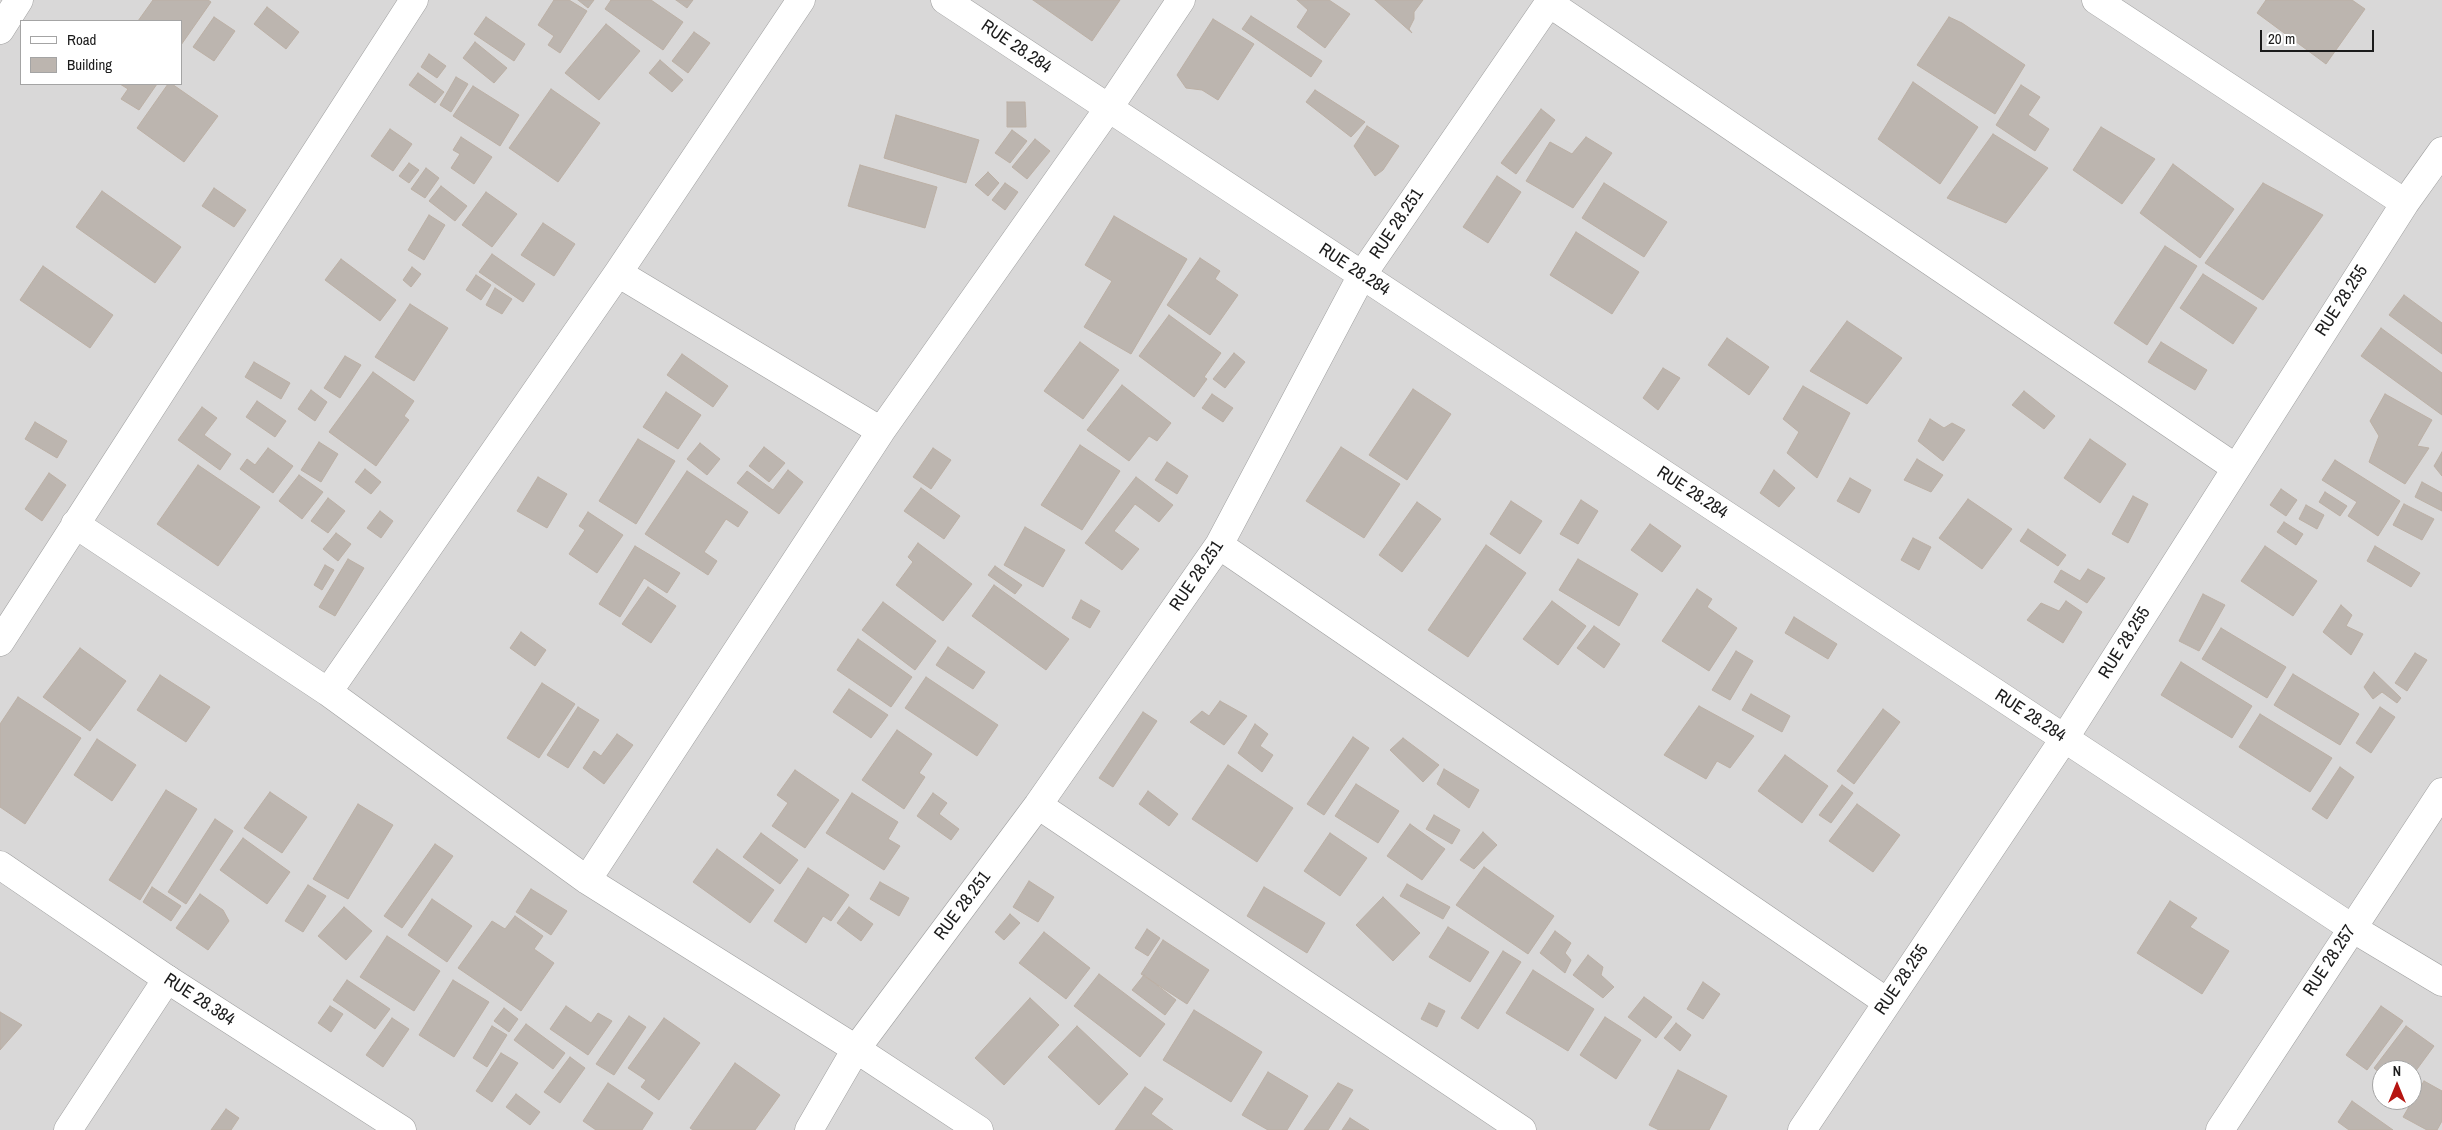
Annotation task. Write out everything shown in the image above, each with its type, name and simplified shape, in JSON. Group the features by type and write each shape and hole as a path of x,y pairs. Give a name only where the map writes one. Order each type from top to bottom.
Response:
{"street":[{"path":"0,30 19,0"},
{"path":"0,642 414,0"},
{"path":"328,692 618,273 801,0"},
{"name":"RUE 28.284","path":"945,0 2352,928 2442,982"},
{"path":"587,880 881,431 1108,108 1181,0"},
{"path":"2096,0 2405,203"},
{"path":"1550,2 2236,468"},
{"name":"RUE 28.251","path":"809,1130 856,1049 1038,805 1219,545 1362,275 1550,2"},
{"name":"RUE 28.255","path":"1802,1130 2064,739 2405,203 2442,151"},
{"path":"618,273 881,431"},
{"path":"75,524 328,692 587,880 856,1049 979,1130"},
{"path":"1219,545 1887,1002"},
{"name":"RUE 28.257","path":"2220,1130 2442,792"},
{"path":"1038,805 1508,1126"},
{"name":"RUE 28.384","path":"0,865 167,979 402,1130"},
{"path":"68,1130 167,979"}],"shaded area":[{"path":"0,0 2442,0 2442,1130 0,1130"}],"building":[{"path":"153,0 208,0 211,2 182,44 182,20 139,20"},
{"path":"554,0 569,0 587,11 560,53 548,45 554,36 538,25"},
{"path":"578,0 594,0 588,8"},
{"path":"611,0 651,0 683,22 663,50 605,9"},
{"path":"676,0 693,0 687,8"},
{"path":"1033,0 1120,0 1092,41"},
{"path":"1297,0 1329,0 1350,14 1325,48 1297,27 1308,10"},
{"path":"1375,0 1423,0 1414,12 1414,19 1409,29 1412,33"},
{"path":"2266,0 2352,0 2365,9 2326,64 2257,13"},
{"path":"267,7 299,32 286,49 254,24"},
{"path":"1251,16 1322,61 1311,77 1242,29"},
{"path":"214,17 235,31 214,61 193,47"},
{"path":"486,17 525,44 514,61 474,34"},
{"path":"1949,17 1962,23 2025,65 1995,114 1917,65"},
{"path":"1213,19 1254,44 1218,100 1202,90 1186,88 1177,75"},
{"path":"606,24 640,51 599,100 565,73"},
{"path":"694,32 710,43 688,73 672,61"},
{"path":"475,42 507,68 494,83 463,58"},
{"path":"429,54 446,66 437,78 421,67"},
{"path":"660,60 683,80 672,92 649,73"},
{"path":"418,73 444,92 435,103 409,85"},
{"path":"456,77 468,84 451,112 440,105"},
{"path":"1913,82 1978,127 1940,184 1878,139"},
{"path":"122,85 156,85 139,110 121,99 128,89"},
{"path":"167,85 173,85 218,116 184,162 137,128"},
{"path":"2021,85 2040,97 2028,115 2049,129 2035,151 1996,125"},
{"path":"473,86 519,115 500,146 453,116"},
{"path":"551,89 600,123 558,182 509,148"},
{"path":"1315,90 1365,122 1351,137 1306,102"},
{"path":"1007,102 1025,102 1026,127 1007,127"},
{"path":"1541,109 1555,120 1516,174 1501,163"},
{"path":"896,115 979,140 966,183 884,158"},
{"path":"1367,126 1399,146 1383,170 1375,176 1354,146"},
{"path":"2101,127 2155,159 2122,204 2073,170"},
{"path":"390,129 412,144 393,171 371,156"},
{"path":"1012,130 1027,141 1010,163 995,153"},
{"path":"1993,134 2048,168 2006,223 1947,198"},
{"path":"461,137 492,157 474,184 451,168 460,154 453,150"},
{"path":"1586,137 1612,153 1573,208 1526,181 1550,142 1572,154"},
{"path":"1035,139 1050,151 1027,179 1012,167"},
{"path":"409,163 419,170 409,183 399,176"},
{"path":"2173,164 2234,209 2200,258 2140,213"},
{"path":"860,165 937,187 925,228 848,206"},
{"path":"426,168 439,178 425,198 411,189"},
{"path":"988,172 999,183 988,196 975,185"},
{"path":"1497,176 1521,192 1488,243 1463,227"},
{"path":"1005,183 1018,192 1005,210 992,200"},
{"path":"1604,183 1667,222 1644,257 1582,218"},
{"path":"2263,183 2323,215 2263,300 2205,263"},
{"path":"441,186 467,206 455,221 429,201"},
{"path":"214,188 246,210 234,227 202,206"},
{"path":"102,191 181,247 155,283 76,227"},
{"path":"486,192 517,214 492,247 462,225"},
{"path":"429,215 445,225 424,260 408,250"},
{"path":"1114,216 1187,259 1131,354 1084,327 1112,281 1085,265"},
{"path":"543,223 575,244 554,276 521,255"},
{"path":"1576,232 1639,272 1612,314 1550,275"},
{"path":"2165,246 2197,266 2147,345 2114,323"},
{"path":"492,254 535,284 523,302 479,272"},
{"path":"1200,258 1220,271 1215,279 1238,295 1210,335 1167,305"},
{"path":"341,259 396,300 380,321 325,280"},
{"path":"43,266 113,315 90,348 20,300"},
{"path":"412,267 421,274 411,287 403,280"},
{"path":"2203,274 2257,308 2233,344 2180,308"},
{"path":"476,275 491,285 481,300 466,290"},
{"path":"495,288 512,299 502,314 486,305"},
{"path":"2404,295 2442,323 2442,354 2389,315"},
{"path":"410,304 448,328 414,381 375,357"},
{"path":"1169,315 1221,353 1204,377 1207,379 1194,397 1139,356"},
{"path":"1847,321 1902,358 1867,404 1810,371"},
{"path":"2381,328 2442,373 2442,415 2361,356"},
{"path":"1727,338 1769,367 1749,395 1708,365"},
{"path":"1080,342 1119,370 1083,419 1044,391"},
{"path":"2161,342 2207,370 2195,390 2148,362"},
{"path":"1234,353 1245,362 1225,388 1213,379"},
{"path":"682,354 728,386 713,407 667,375"},
{"path":"345,356 361,365 340,398 324,388"},
{"path":"254,362 290,383 281,399 245,377"},
{"path":"1663,368 1680,378 1658,410 1643,398"},
{"path":"373,372 414,401 404,416 409,420 376,466 329,432"},
{"path":"1122,385 1171,423 1157,441 1149,436 1129,461 1087,430"},
{"path":"1803,386 1850,413 1817,478 1787,453 1799,432 1783,419"},
{"path":"1413,389 1451,414 1407,480 1369,455"},
{"path":"311,390 327,402 315,421 298,409"},
{"path":"2024,391 2055,416 2044,429 2012,405"},
{"path":"666,392 701,415 678,449 643,427"},
{"path":"1212,394 1233,408 1223,422 1202,408"},
{"path":"2385,394 2432,420 2417,446 2429,448 2405,484 2369,462 2379,436 2370,421"},
{"path":"257,401 286,421 275,437 246,417"},
{"path":"202,407 217,418 204,435 231,454 220,470 178,440"},
{"path":"1930,419 1944,428 1952,423 1965,430 1943,461 1918,441"},
{"path":"35,422 67,441 57,458 25,439"},
{"path":"638,439 675,461 636,524 599,501"},
{"path":"2090,439 2126,464 2100,503 2064,478"},
{"path":"319,442 338,454 321,482 301,470"},
{"path":"700,443 720,459 707,475 687,459"},
{"path":"1080,445 1120,471 1082,530 1041,505"},
{"path":"764,447 785,463 769,482 749,466"},
{"path":"1341,447 1400,484 1364,538 1306,501"},
{"path":"268,448 293,466 273,493 240,469 247,459 255,465"},
{"path":"933,448 951,460 931,489 913,477"},
{"path":"2442,452 2442,476 2434,466"},
{"path":"1917,459 1943,475 1931,492 1904,480"},
{"path":"2335,460 2400,501 2378,536 2348,516 2357,502 2322,480"},
{"path":"1167,462 1188,476 1177,494 1155,480"},
{"path":"198,465 260,507 218,566 157,524"},
{"path":"365,469 381,482 371,494 355,482"},
{"path":"788,470 803,482 779,514 737,483 747,471 773,490"},
{"path":"1774,470 1795,488 1779,507 1760,493"},
{"path":"687,471 748,512 738,527 726,519 704,552 717,561 708,575 645,534"},
{"path":"49,473 66,485 42,521 25,509"},
{"path":"299,475 323,492 302,519 279,501"},
{"path":"538,477 567,494 547,528 517,511"},
{"path":"1136,477 1173,505 1159,522 1135,504 1114,531 1139,549 1122,570 1085,543"},
{"path":"1850,478 1871,490 1859,513 1837,501"},
{"path":"2422,482 2442,493 2442,511 2415,497"},
{"path":"921,488 960,516 944,539 904,511"},
{"path":"2281,489 2297,500 2286,516 2270,505"},
{"path":"2325,492 2347,506 2340,516 2319,502"},
{"path":"2133,496 2148,504 2128,543 2112,534"},
{"path":"328,498 345,511 328,533 311,521"},
{"path":"1968,499 2012,529 1982,569 1939,538"},
{"path":"1581,500 1598,511 1578,544 1560,534"},
{"path":"1511,501 1542,521 1520,554 1490,534"},
{"path":"1417,502 1441,519 1402,572 1379,555"},
{"path":"2404,504 2434,519 2422,540 2393,525"},
{"path":"2306,505 2324,515 2317,529 2299,519"},
{"path":"380,511 393,521 381,538 367,528"},
{"path":"588,512 623,535 597,573 569,554 585,530 579,526"},
{"path":"2284,522 2303,534 2296,545 2277,532"},
{"path":"1650,524 1681,546 1662,572 1631,550"},
{"path":"1025,527 1065,550 1043,587 1004,565"},
{"path":"2028,529 2066,555 2058,566 2020,541"},
{"path":"336,533 351,544 338,561 323,549"},
{"path":"1913,538 1931,547 1919,570 1901,560"},
{"path":"918,543 972,584 943,621 896,585 913,562 908,557"},
{"path":"1486,545 1526,573 1468,657 1428,630"},
{"path":"635,546 680,573 667,593 644,578 620,617 599,604"},
{"path":"2265,546 2317,581 2293,616 2241,581"},
{"path":"2375,546 2420,573 2411,587 2367,561"},
{"path":"348,559 364,568 335,616 319,607"},
{"path":"1578,559 1638,594 1619,626 1559,590"},
{"path":"325,565 334,570 322,590 314,585"},
{"path":"995,566 1022,585 1015,594 988,575"},
{"path":"2088,569 2105,578 2087,603 2054,582 2061,570 2080,581"},
{"path":"994,585 1069,639 1046,670 972,616"},
{"path":"648,587 676,606 651,643 622,624"},
{"path":"1697,589 1712,599 1707,607 1737,628 1709,671 1662,641"},
{"path":"2203,594 2225,605 2199,651 2179,641"},
{"path":"1081,600 1100,611 1090,628 1072,618"},
{"path":"1552,601 1586,626 1558,665 1523,639"},
{"path":"2066,601 2082,612 2063,643 2027,620 2041,603 2059,611"},
{"path":"883,602 936,641 915,670 862,630"},
{"path":"2341,605 2352,615 2346,626 2363,634 2351,655 2323,632"},
{"path":"1794,617 1837,644 1828,659 1785,633"},
{"path":"1594,626 1620,644 1604,668 1577,648"},
{"path":"2221,628 2286,667 2267,698 2202,659"},
{"path":"521,632 546,650 535,666 510,648"},
{"path":"858,639 912,677 891,707 837,670"},
{"path":"948,647 985,672 973,689 936,665"},
{"path":"80,648 126,681 90,731 43,697"},
{"path":"1736,651 1753,661 1730,700 1712,690"},
{"path":"2415,653 2427,660 2407,691 2395,683"},
{"path":"2181,662 2252,706 2232,738 2161,695"},
{"path":"2374,672 2401,698 2397,703 2382,692 2373,699 2364,687"},
{"path":"2293,674 2359,714 2340,745 2274,705"},
{"path":"160,675 210,707 186,742 137,710"},
{"path":"926,677 998,725 977,756 905,708"},
{"path":"542,683 575,704 539,758 507,738"},
{"path":"849,689 888,715 871,738 833,712"},
{"path":"1751,694 1790,716 1782,732 1742,710"},
{"path":"18,697 81,738 25,824 0,807 0,724"},
{"path":"1220,701 1247,716 1224,745 1190,722 1202,711 1209,716"},
{"path":"1699,706 1754,736 1730,768 1717,761 1706,779 1664,755"},
{"path":"578,707 599,720 568,768 547,755"},
{"path":"2380,707 2395,717 2371,753 2356,743"},
{"path":"1883,709 1900,722 1854,784 1837,771"},
{"path":"1143,712 1157,721 1113,787 1099,778"},
{"path":"2260,714 2332,758 2310,792 2239,747"},
{"path":"1255,724 1268,734 1260,746 1273,755 1262,772 1238,753"},
{"path":"897,730 932,754 919,773 925,777 904,809 862,780"},
{"path":"617,734 633,745 604,784 583,768 594,751 601,756"},
{"path":"1353,737 1369,748 1324,815 1307,804"},
{"path":"1403,738 1439,765 1423,782 1390,750"},
{"path":"97,739 136,765 112,801 74,775"},
{"path":"1785,755 1828,786 1802,823 1758,791"},
{"path":"1228,765 1293,808 1257,862 1192,819"},
{"path":"2340,767 2354,777 2327,819 2312,809"},
{"path":"1444,769 1479,790 1469,808 1437,784"},
{"path":"795,770 839,800 805,848 772,826 788,803 777,795"},
{"path":"1356,784 1399,811 1378,843 1335,816"},
{"path":"1842,785 1853,793 1831,823 1819,815"},
{"path":"166,790 197,809 140,900 109,880"},
{"path":"1148,791 1178,814 1169,826 1139,804"},
{"path":"270,792 307,817 282,853 244,828"},
{"path":"852,793 898,822 888,839 900,846 884,870 826,833"},
{"path":"933,793 947,803 939,814 959,829 951,840 917,816"},
{"path":"358,804 393,825 348,899 313,879"},
{"path":"1857,804 1900,835 1873,872 1829,841"},
{"path":"1434,815 1460,830 1452,844 1426,829"},
{"path":"215,819 233,831 186,904 168,892"},
{"path":"1410,824 1445,849 1422,880 1387,856"},
{"path":"1483,832 1497,845 1474,869 1460,860"},
{"path":"761,833 798,860 780,884 743,857"},
{"path":"1330,833 1367,858 1340,896 1304,871"},
{"path":"243,838 290,872 267,904 220,870"},
{"path":"435,844 453,856 402,928 384,916"},
{"path":"717,849 774,890 750,923 693,882"},
{"path":"1484,867 1554,916 1528,954 1456,905"},
{"path":"808,868 849,895 831,921 823,916 806,943 774,921"},
{"path":"1029,881 1054,897 1038,922 1013,907"},
{"path":"880,882 909,898 899,916 870,899"},
{"path":"1407,884 1450,907 1443,919 1400,896"},
{"path":"308,885 326,896 303,932 285,921"},
{"path":"152,887 181,906 171,921 143,902"},
{"path":"1264,887 1325,923 1307,953 1247,916"},
{"path":"531,889 567,911 551,935 516,912"},
{"path":"200,894 223,910 229,921 208,950 176,928"},
{"path":"1383,897 1420,933 1393,961 1356,925"},
{"path":"432,899 472,926 447,962 408,935"},
{"path":"2170,901 2197,918 2190,927 2229,951 2202,994 2137,953"},
{"path":"344,907 372,931 346,960 318,936"},
{"path":"849,907 873,924 861,941 837,923"},
{"path":"1010,914 1020,923 1004,940 995,932"},
{"path":"515,916 543,936 534,949 554,963 521,1011 458,968 492,921 505,929"},
{"path":"1448,927 1489,952 1470,982 1429,957"},
{"path":"1147,929 1160,938 1148,956 1135,948"},
{"path":"1555,931 1571,943 1565,953 1571,960 1565,973 1540,953"},
{"path":"1044,932 1090,968 1066,999 1019,963"},
{"path":"387,936 440,971 414,1011 360,977"},
{"path":"1163,940 1209,970 1187,1004 1141,974"},
{"path":"1503,951 1521,962 1478,1029 1461,1018"},
{"path":"1588,955 1603,967 1601,975 1614,987 1603,998 1573,975"},
{"path":"1533,970 1594,1009 1568,1051 1506,1013"},
{"path":"1099,974 1165,1024 1140,1057 1074,1006"},
{"path":"1144,975 1176,1000 1165,1015 1132,990"},
{"path":"347,980 390,1009 375,1029 333,1000"},
{"path":"453,980 489,1002 454,1057 419,1035"},
{"path":"1703,982 1720,994 1703,1019 1687,1009"},
{"path":"1644,997 1672,1017 1656,1038 1628,1017"},
{"path":"1030,998 1059,1025 1004,1085 975,1058"},
{"path":"1429,1003 1445,1011 1437,1027 1421,1019"},
{"path":"330,1006 343,1014 331,1032 318,1023"},
{"path":"566,1006 591,1023 598,1013 612,1021 588,1055 550,1029"},
{"path":"2381,1006 2403,1021 2374,1060 2372,1060 2367,1070 2346,1055"},
{"path":"504,1008 518,1019 509,1032 494,1021"},
{"path":"1194,1010 1262,1052 1231,1102 1163,1060"},
{"path":"0,1012 22,1025 0,1050"},
{"path":"629,1016 646,1027 614,1075 596,1064"},
{"path":"1605,1017 1641,1040 1616,1079 1580,1055"},
{"path":"392,1018 409,1029 383,1067 366,1055"},
{"path":"664,1018 700,1043 659,1100 641,1087 646,1080 628,1068"},
{"path":"1676,1023 1691,1035 1680,1051 1664,1038"},
{"path":"526,1024 565,1053 553,1069 514,1040"},
{"path":"492,1026 507,1035 487,1067 473,1058"},
{"path":"1077,1026 1128,1074 1099,1105 1048,1057"},
{"path":"2406,1026 2434,1046 2422,1062 2422,1060 2380,1060"},
{"path":"501,1053 518,1063 492,1102 476,1091"},
{"path":"570,1057 585,1068 560,1103 544,1092"},
{"path":"735,1063 780,1095 755,1130 693,1130 690,1128"},
{"path":"1678,1070 1727,1096 1709,1130 1659,1130 1649,1125"},
{"path":"1268,1072 1308,1096 1287,1130 1268,1130 1242,1115"},
{"path":"2424,1081 2442,1091 2442,1121 2437,1130 2427,1130 2403,1117 2407,1110 2422,1110 2422,1084"},
{"path":"608,1083 653,1113 642,1130 596,1130 583,1121"},
{"path":"1338,1083 1353,1090 1328,1130 1304,1130"},
{"path":"1145,1087 1163,1099 1151,1114 1173,1130 1115,1130"},
{"path":"516,1094 540,1112 530,1125 506,1107"},
{"path":"2352,1101 2393,1130 2349,1130 2338,1122"},
{"path":"226,1109 239,1118 231,1130 211,1130"},
{"path":"1350,1118 1369,1130 1342,1130"}]}
